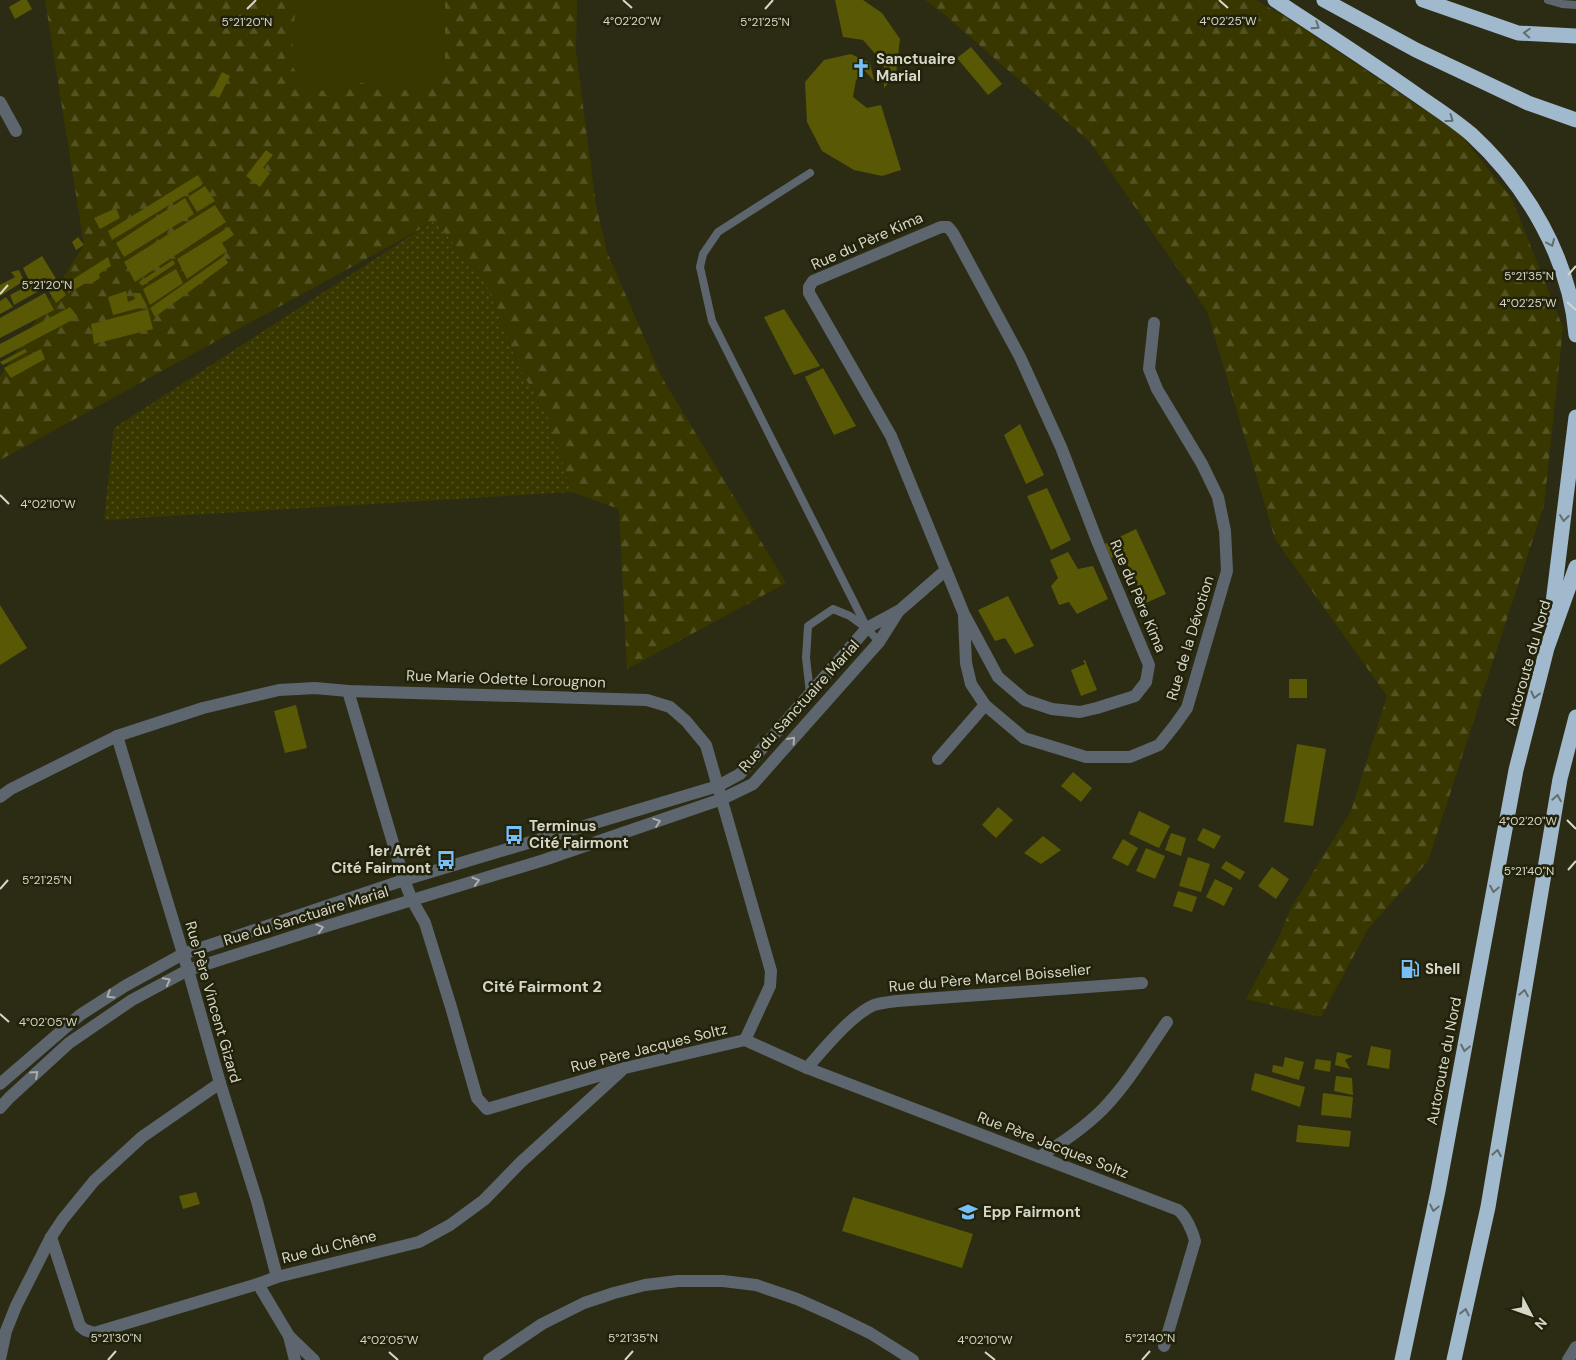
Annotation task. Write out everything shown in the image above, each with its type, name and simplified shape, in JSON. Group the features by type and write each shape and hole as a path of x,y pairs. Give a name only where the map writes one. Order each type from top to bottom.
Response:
{"highway":[{"path":"1275,0 1369,61 1471,134 1502,167 1527,199 1550,239 1566,281 1576,335"},
{"path":"1324,0 1416,50 1528,103 1576,120"},
{"path":"1423,0 1518,33 1576,36"},
{"path":"1547,648 1576,417"},
{"name":"Autoroute du Nord","path":"1402,1360 1438,1192 1516,770 1547,648 1576,567"},
{"path":"1454,1360 1488,1207 1560,779 1576,718"}],"street":[{"path":"0,102 16,131"},
{"name":"Rue du Père Kima","path":"940,227 948,227 953,233 1020,357 1057,438 1149,665 1146,682 1135,696 1080,712 1052,709 1025,700 998,677 964,614 946,570 891,436 809,293 813,280 940,227"},
{"name":"Rue de la Dévotion","path":"964,614 966,663 971,684 985,705 1024,738 1086,757 1130,757 1159,745 1187,708 1227,571 1225,531 1218,497 1202,464 1161,397 1148,369 1154,323"},
{"name":"Rue du Sanctuaire Marial","path":"0,1084 80,1015 124,986 183,954 404,880 718,786 740,774 867,628 900,610 946,570"},
{"name":"Rue du Sanctuaire Marial","path":"0,1108 69,1043 132,1000 188,970 544,860 722,799 753,784 879,642 900,610"},
{"name":"Rue Marie Odette Lorougnon","path":"0,797 11,789 117,736 203,708 279,690 315,688 348,691 648,700 670,707 686,721 706,745 771,971 770,986 745,1040"},
{"name":"Rue Père Jacques Soltz","path":"348,691 404,880 424,924 451,1007 477,1098 487,1109 624,1068 745,1040 807,1068 1178,1210 1182,1213 1194,1236 1195,1242 1164,1346"},
{"path":"938,758 985,705"},
{"name":"Rue Père Vincent Gizard","path":"117,736 257,1201 277,1277"},
{"path":"540,840 544,860"},
{"name":"Rue du Père Marcel Boisselier","path":"807,1068 857,1016 874,1005 897,1001 1142,982"},
{"path":"1039,1157 1072,1137 1104,1109 1127,1080 1167,1022"},
{"name":"Rue du Chêne","path":"51,1237 80,1326 94,1333 277,1277 419,1242 450,1225 484,1200 520,1163 624,1068"},
{"path":"0,1358 6,1330 16,1306 51,1237 63,1219 94,1181 142,1137 220,1083"},
{"path":"493,1358 542,1324 584,1303 614,1292 645,1285 678,1281 723,1281 756,1285 797,1299 870,1333 913,1360"},
{"path":"258,1284 289,1336 314,1360"},
{"path":"289,1336 295,1360"},
{"path":"1568,1360 1576,1347"}],"lane":[{"path":"1548,0 1576,5"},
{"path":"810,173 718,232 703,254 700,267 712,321 867,628 879,642"},
{"path":"810,693 806,658 808,626 833,609 850,616 867,628"}],"green space":[{"path":"45,0 577,0 576,52 596,205 607,252 661,376 786,583 627,669 619,509 572,492 548,417 519,367 486,284 435,221 0,460 0,377 84,245"},
{"path":"296,0 445,0 445,75 389,96 365,83 358,82 345,84 327,92 303,84 291,64"},
{"path":"925,0 1256,0 1294,22 1460,134 1512,199 1563,328 1544,505 1428,861 1368,929 1321,1017 1246,999 1279,937 1291,908 1351,811 1387,696 1275,539 1207,311 1090,142 944,14"},
{"path":"435,220 486,284 519,367 548,417 572,492 104,520 114,428"}],"building":[{"path":"21,0 27,0 32,9 15,19 9,7"},
{"path":"835,0 863,0 882,13 900,39 896,74 884,88 884,67 878,57 863,40 843,37"},
{"path":"971,47 1002,84 988,95 957,58"},
{"path":"851,54 870,63 874,81 865,71 856,80 853,97 867,108 881,105 901,170 882,176 854,170 822,151 807,122 805,82 824,60"},
{"path":"222,72 230,76 219,98 211,94"},
{"path":"266,150 273,155 263,168 270,173 260,187 246,176"},
{"path":"198,175 202,185 112,240 108,231"},
{"path":"205,186 215,201 197,212 188,197"},
{"path":"185,198 194,214 124,257 116,243"},
{"path":"215,205 226,222 135,282 124,262"},
{"path":"116,208 120,218 100,229 94,218"},
{"path":"229,227 234,235 222,243 227,251 187,279 177,259"},
{"path":"78,237 84,245 76,250 72,242"},
{"path":"42,256 66,295 56,303 46,287 14,305 10,295 31,284 23,268"},
{"path":"224,256 228,263 155,317 150,308"},
{"path":"108,257 111,266 99,274 100,278 91,284 89,281 69,293 64,285"},
{"path":"173,260 175,264 142,286 139,282"},
{"path":"176,269 183,283 150,305 143,289"},
{"path":"19,270 24,281 0,296 0,285 15,277 11,272"},
{"path":"126,291 128,302 135,299 133,293 140,293 147,306 113,315 108,297"},
{"path":"45,293 54,310 0,338 0,318"},
{"path":"6,297 13,307 0,314 0,301"},
{"path":"70,307 78,317 0,358 0,344"},
{"path":"148,309 153,329 94,344 91,324"},
{"path":"784,309 820,366 794,375 764,317"},
{"path":"25,349 27,352 3,365 0,362"},
{"path":"41,349 45,359 11,378 4,368"},
{"path":"823,368 856,426 834,435 805,377"},
{"path":"1020,424 1044,475 1026,484 1004,435"},
{"path":"1047,488 1071,540 1051,550 1027,496"},
{"path":"1136,529 1166,594 1146,603 1122,553 1111,558 1105,544"},
{"path":"1068,552 1078,569 1093,566 1108,599 1077,614 1069,602 1059,605 1051,586 1058,578 1050,560"},
{"path":"1008,596 1034,646 1015,654 1005,638 995,641 978,610"},
{"path":"0,605 27,648 0,665"},
{"path":"1085,660 1097,690 1081,696 1071,670 1085,664 1083,661"},
{"path":"1289,679 1307,679 1307,698 1289,698"},
{"path":"296,705 307,748 285,753 274,711"},
{"path":"1297,744 1326,749 1313,826 1284,822"},
{"path":"1073,772 1092,788 1081,802 1061,786"},
{"path":"998,807 1013,820 996,838 982,825"},
{"path":"1139,811 1170,826 1159,848 1129,834"},
{"path":"1203,828 1221,836 1214,849 1197,840"},
{"path":"1171,833 1186,838 1181,856 1165,850"},
{"path":"1043,836 1061,850 1041,864 1024,853"},
{"path":"1123,839 1138,848 1128,866 1112,858"},
{"path":"1146,848 1165,856 1155,879 1136,871"},
{"path":"1188,857 1210,864 1201,892 1179,886"},
{"path":"1226,861 1245,872 1240,880 1221,868"},
{"path":"1272,867 1289,879 1276,899 1258,886"},
{"path":"1215,879 1233,888 1224,906 1206,897"},
{"path":"1178,891 1197,897 1192,912 1173,906"},
{"path":"1371,1046 1391,1050 1389,1069 1367,1065"},
{"path":"1337,1052 1353,1056 1345,1060 1350,1069 1335,1065"},
{"path":"1285,1057 1304,1062 1299,1080 1272,1072 1273,1065 1283,1067"},
{"path":"1316,1059 1331,1061 1330,1072 1314,1069"},
{"path":"1255,1073 1305,1087 1300,1107 1251,1090"},
{"path":"1336,1076 1352,1078 1353,1095 1334,1091"},
{"path":"1323,1093 1353,1097 1351,1118 1321,1115"},
{"path":"1298,1125 1351,1131 1349,1147 1296,1142"},
{"path":"196,1192 200,1204 183,1209 179,1196"},
{"path":"853,1197 973,1234 962,1268 842,1231"}],"place":[{"name":"Sanctuaire Marial","path":"861,68"},
{"name":"Terminus Cité Fairmont","path":"514,835"},
{"name":"1er Arrêt Cité Fairmont","path":"446,860"},
{"name":"Shell","path":"1410,969"},
{"name":"Epp Fairmont","path":"968,1212"}],"district":[{"name":"Cité Fairmont 2","path":"542,986"}]}
